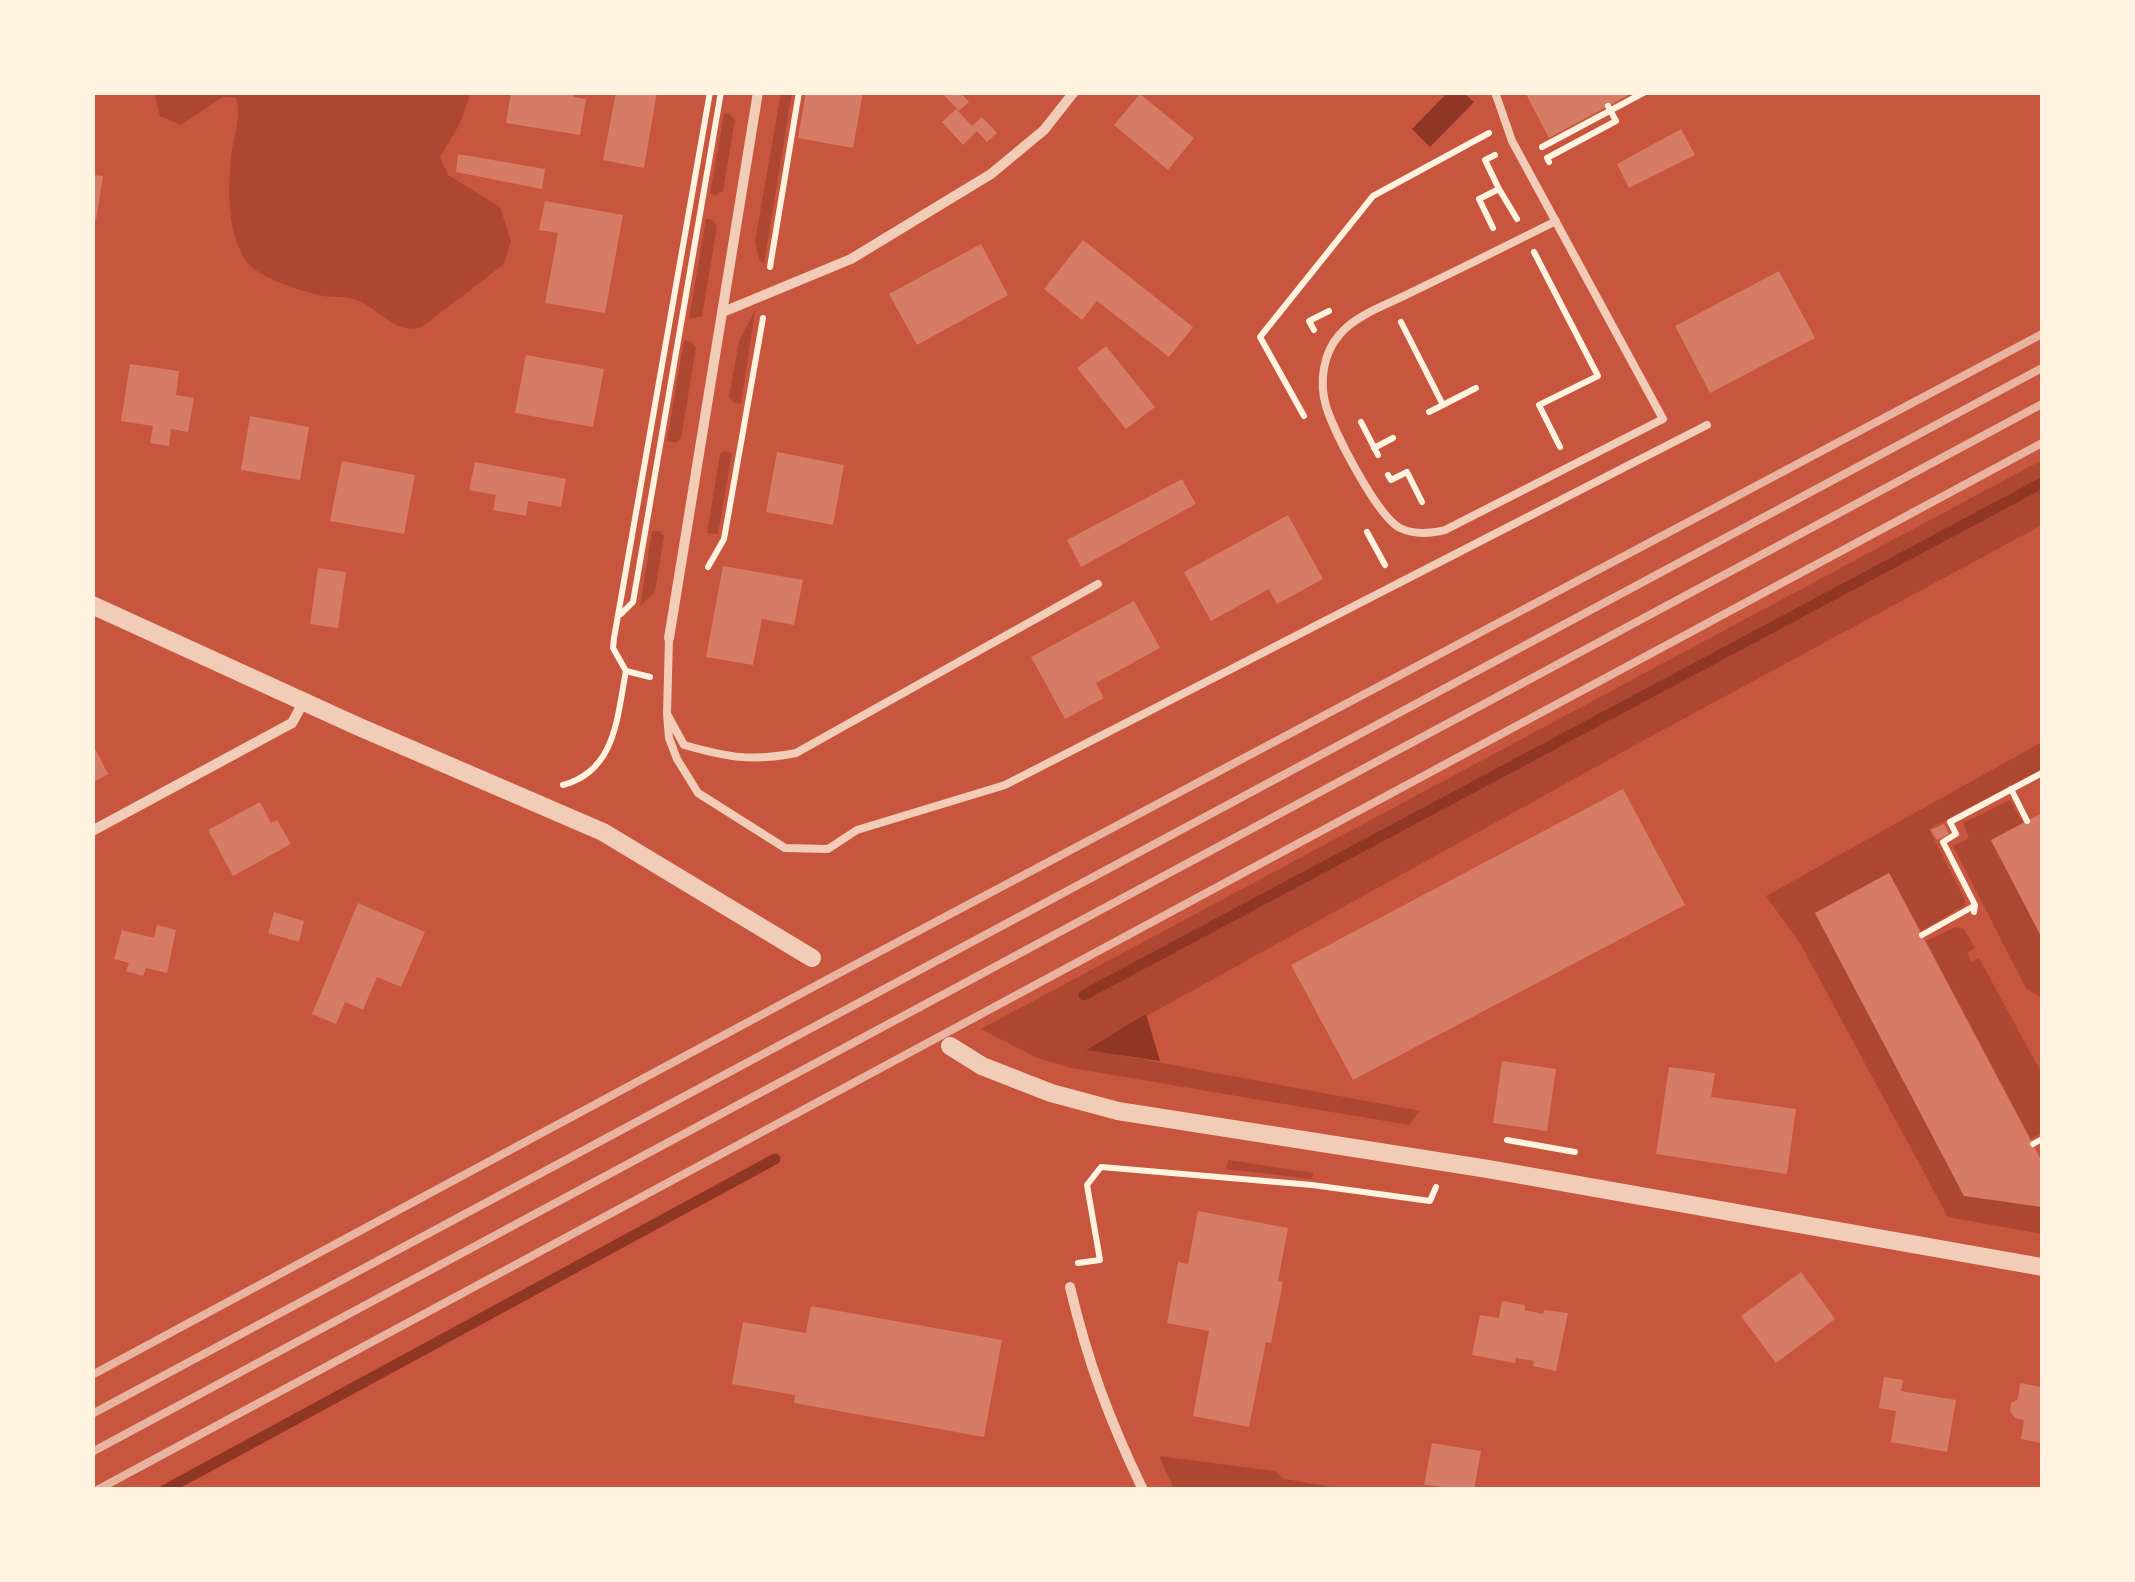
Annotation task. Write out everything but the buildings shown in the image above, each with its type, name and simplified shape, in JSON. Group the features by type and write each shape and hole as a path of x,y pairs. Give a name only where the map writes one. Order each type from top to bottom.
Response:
{"street":[{"path":"669,638 758,92"},
{"path":"724,312 851,259 992,174 1044,130 1074,92"},
{"path":"92,605 603,832 812,958"},
{"path":"92,831 292,723 304,701"},
{"path":"950,1046 982,1066 1052,1093 1118,1110 1488,1169 2042,1267"},
{"path":"1070,1287 1108,1417 1143,1490"}],"lane":[{"path":"1494,92 1504,124 1663,418 1445,530 1402,529 1374,500 1333,422 1323,386 1324,364 1340,334 1391,303 1556,222"},
{"path":"669,638 669,738 698,793 785,848 828,849 857,830 1005,785 1707,425"},
{"path":"667,714 684,745 726,756 764,760 796,753 1098,584"}],"path":[{"path":"565,786 595,769 610,747 626,671 613,648 710,92"},
{"path":"621,614 633,602 721,92"},
{"path":"770,268 799,92"},
{"path":"1542,147 1645,92"},
{"path":"1556,175 1546,158 1616,121 1609,108"},
{"path":"1499,189 1598,376 1539,405 1569,466"},
{"path":"1391,303 1443,405"},
{"path":"709,561 724,539 764,312"},
{"path":"1429,412 1476,388"},
{"path":"1374,448 1393,438"},
{"path":"1922,935 1974,909 1943,842 1956,834 1950,822 2042,773"},
{"path":"2011,790 2028,821"},
{"path":"2033,1144 2042,1138"},
{"path":"1219,1176 1222,1162"},
{"path":"1070,1287 1076,1264 1100,1260 1087,1185 1101,1167 1219,1176 1430,1201 1437,1186"}],"shaded area":[{"path":"154,93 471,93 459,125 440,157 448,175 500,207 511,241 504,264 422,327 412,329 395,324 354,299 327,297 271,279 247,262 232,225 229,184 238,120 236,98 223,97 181,125 160,116"},
{"path":"781,93 792,93 764,264 755,241"},
{"path":"1447,93 1464,93 1474,102 1430,147 1412,129"},
{"path":"724,113 735,120 723,191 716,195 710,194"},
{"path":"706,219 717,226 702,316 689,319"},
{"path":"755,311 741,404 734,403 729,397 739,341"},
{"path":"684,340 696,347 681,439 675,443 667,441"},
{"path":"732,453 718,534 707,533 720,454"},
{"path":"2042,460 2042,525 1087,1049 1420,1111 1409,1125 1071,1068 1037,1058 981,1029"},
{"path":"652,531 664,536 655,592 640,606"},
{"path":"2042,742 2042,769 1929,829 1965,905 1921,931 1889,873 1815,913 1964,1195 2042,1207 2042,1234 1948,1217 1800,943 1766,896"},
{"path":"2010,800 2023,823 1991,841 2042,938 2042,998 2026,988 1953,846 1969,838 1963,823"},
{"path":"1955,927 1964,929 1975,948 1967,953 1972,962 1979,958 2042,1074 2042,1132 2031,1139 1926,941"},
{"path":"1146,1014 1160,1061 1086,1050"},
{"path":"1228,1160 1314,1173 1311,1179 1226,1169"},
{"path":"1159,1456 1274,1471 1284,1479 1344,1489 1174,1489"}],"waterway":[{"path":"1084,995 2042,483"},
{"path":"165,1490 775,1159"}],"railway":[{"path":"92,1375 2042,334"},
{"path":"92,1414 2042,368"},
{"path":"92,1452 2042,404"},
{"path":"97,1490 2042,443"}]}
